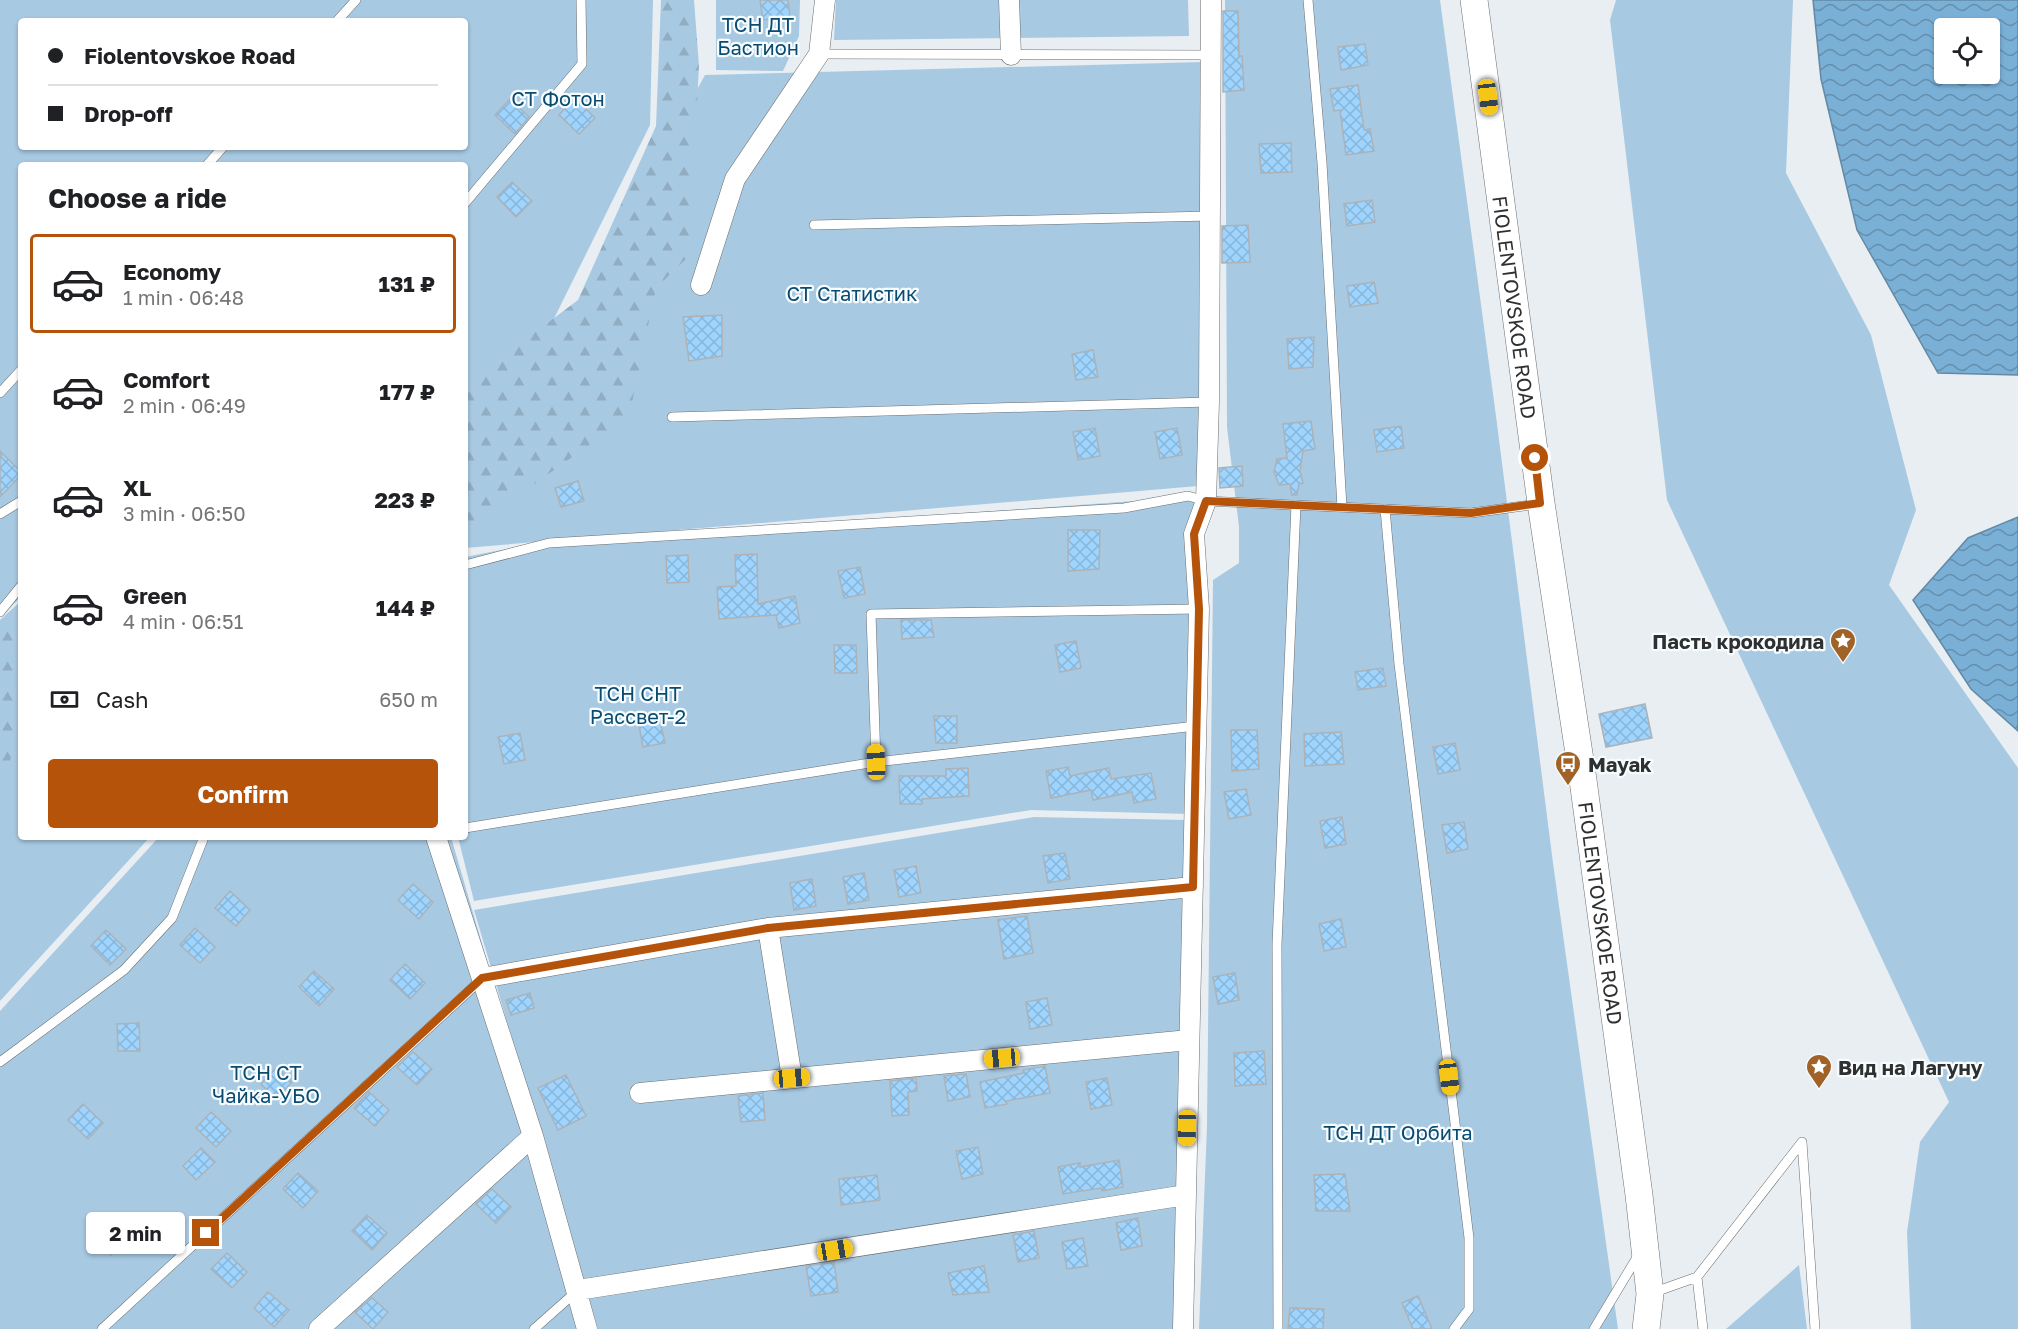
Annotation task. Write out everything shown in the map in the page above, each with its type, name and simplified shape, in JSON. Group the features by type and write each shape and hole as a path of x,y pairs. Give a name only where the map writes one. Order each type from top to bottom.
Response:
{"main road":[{"name":"FIOLENTOVSKOE ROAD","path":"1474,0 1540,503 1584,791 1645,1244 1650,1294 1646,1329"}],"street":[{"path":"701,285 735,179 819,54 825,0"},
{"path":"1009,0 1011,56"},
{"path":"1183,1329 1199,609 1194,534 1206,501 1209,402 1211,0"},
{"path":"437,840 533,1136 578,1290 587,1329"},
{"path":"482,978 768,928 1193,887"},
{"path":"768,928 792,1078"},
{"path":"640,1093 1189,1040"},
{"path":"319,1329 533,1136"},
{"path":"578,1290 1186,1194"}],"lane":[{"path":"340,18 356,0"},
{"path":"468,199 582,64 581,0"},
{"path":"1308,0 1322,163 1342,507"},
{"path":"819,54 1212,55"},
{"path":"210,162 220,150"},
{"path":"814,225 1210,216"},
{"path":"0,393 18,373"},
{"path":"672,417 1209,402"},
{"path":"468,563 549,543 1124,508 1188,496 1206,501 1471,513 1540,503"},
{"path":"0,514 18,503"},
{"path":"1278,1329 1277,944 1296,505"},
{"path":"1385,509 1399,664 1469,1238 1469,1309 1454,1329"},
{"path":"0,612 18,590"},
{"path":"876,762 871,614 1199,609"},
{"path":"468,828 876,762 1196,726"},
{"path":"0,1062 124,970 172,918 203,840"},
{"path":"102,1329 482,978"},
{"path":"1650,1294 1697,1277 1802,1142 1815,1329"},
{"path":"1594,1329 1645,1244"},
{"path":"1697,1277 1703,1329"},
{"path":"534,1329 578,1290"}],"green space":[{"name":"СТ Фотон","path":"0,0 653,0 650,125 468,492 468,162 18,162 18,600 0,617"},
{"path":"661,0 694,0 699,66 689,256 656,288 629,417 479,523 468,524 468,383 578,300 656,126"},
{"name":"ТСН ДТ Бастион","path":"716,0 800,0 799,36 783,71 716,70"},
{"path":"836,0 1188,0 1189,36 834,40"},
{"name":"ТСН ДТ Орбита","path":"1225,0 1440,0 1553,863 1618,1329 1199,1329 1207,1126 1213,580 1239,563 1239,527 1227,427"},
{"path":"1616,0 1793,0 1786,173 1871,335 1916,510 1889,585 2018,768 2018,1329 1911,1329 1907,1232 1920,1142 1949,1102 1667,500 1610,20"},
{"name":"СТ Статистик","path":"1203,62 1198,486 468,548 468,510 705,75"},
{"name":"ТСН СНТ Рассвет-2","path":"1190,497 1203,500 1190,814 1031,810 474,901 459,840 468,840 468,556 531,544"},
{"path":"18,604 18,840 147,840 0,1001 0,620"},
{"path":"18,615 18,733 0,795 0,634"},
{"path":"1034,817 1186,820 1175,1329 598,1329 474,910"},
{"name":"ТСН СТ Чайка-УБО","path":"156,840 452,840 594,1329 0,1329 0,1011"},
{"path":"1799,1265 1807,1329 1726,1329"}],"water":[{"path":"1813,0 2018,0 2018,375 1938,373 1857,230 1821,79"},
{"path":"2018,517 2018,731 1971,689 1913,600 1968,538"}],"building":[{"path":"760,0 788,0 790,16 763,20"},
{"path":"1223,11 1238,11 1239,56 1242,56 1244,90 1223,92"},
{"path":"1365,44 1368,65 1341,70 1338,47"},
{"path":"1358,85 1364,130 1370,129 1374,151 1346,155 1340,110 1334,111 1330,89"},
{"path":"575,98 595,118 579,134 559,115"},
{"path":"510,99 529,117 515,134 495,115"},
{"path":"1291,143 1292,172 1261,173 1259,144"},
{"path":"512,182 532,201 516,217 497,197"},
{"path":"1372,200 1375,222 1347,226 1344,204"},
{"path":"1248,225 1250,262 1222,263 1222,226"},
{"path":"1374,282 1378,303 1350,307 1347,286"},
{"path":"722,315 722,356 689,361 683,317"},
{"path":"1314,337 1313,367 1289,369 1287,339"},
{"path":"1093,350 1098,377 1076,380 1072,354"},
{"path":"1311,421 1315,449 1303,451 1300,471 1303,483 1299,484 1297,495 1292,495 1290,484 1279,485 1274,472 1277,459 1287,458 1283,424"},
{"path":"1401,426 1404,448 1377,452 1374,430"},
{"path":"1095,428 1100,456 1078,460 1073,432"},
{"path":"1177,428 1182,455 1160,459 1155,432"},
{"path":"0,451 18,469 18,478 0,497"},
{"path":"1242,466 1243,486 1220,488 1219,468"},
{"path":"578,481 584,501 561,507 555,488"},
{"path":"1068,530 1100,530 1099,569 1068,571"},
{"path":"757,554 758,604 795,596 800,623 779,628 776,615 719,619 717,587 736,586 735,555"},
{"path":"688,555 689,582 667,583 666,556"},
{"path":"860,567 865,594 844,598 838,571"},
{"path":"901,620 931,620 934,637 902,639"},
{"path":"1076,641 1081,668 1060,672 1055,645"},
{"path":"834,645 856,645 857,673 835,673"},
{"path":"1383,668 1386,686 1358,690 1355,672"},
{"path":"1645,704 1652,738 1606,747 1599,714"},
{"path":"659,716 665,743 643,747 638,720"},
{"path":"934,716 957,716 957,743 936,743"},
{"path":"1231,730 1257,730 1259,769 1232,771"},
{"path":"1341,732 1344,764 1305,766 1304,734"},
{"path":"520,733 525,760 504,764 498,737"},
{"path":"1455,743 1460,770 1438,774 1433,747"},
{"path":"1068,767 1070,776 1109,768 1111,779 1151,773 1156,799 1134,803 1132,792 1093,800 1091,790 1051,798 1046,771"},
{"path":"968,768 969,796 922,799 922,804 900,804 899,776 946,776 946,769"},
{"path":"1246,789 1251,815 1229,819 1224,792"},
{"path":"1342,817 1346,844 1325,848 1320,821"},
{"path":"1464,822 1468,849 1447,853 1442,825"},
{"path":"1065,853 1070,879 1048,883 1043,856"},
{"path":"916,866 921,893 899,897 894,870"},
{"path":"864,873 869,900 848,904 843,877"},
{"path":"812,879 816,906 794,910 790,883"},
{"path":"413,884 433,902 419,919 398,900"},
{"path":"230,891 250,910 236,926 215,908"},
{"path":"1027,916 1033,953 1004,959 998,920"},
{"path":"1341,919 1346,947 1324,951 1319,924"},
{"path":"195,928 215,947 200,963 180,945"},
{"path":"106,930 126,949 110,965 91,946"},
{"path":"405,964 425,983 410,999 390,980"},
{"path":"314,971 334,989 319,1006 299,987"},
{"path":"1235,973 1239,1000 1218,1004 1213,977"},
{"path":"530,993 534,1008 511,1015 506,1000"},
{"path":"1047,998 1052,1025 1030,1029 1026,1002"},
{"path":"139,1023 140,1051 118,1051 117,1024"},
{"path":"1264,1051 1266,1084 1235,1086 1234,1053"},
{"path":"413,1052 432,1069 417,1085 397,1067"},
{"path":"1045,1066 1050,1093 1006,1101 1007,1104 985,1108 980,1082"},
{"path":"277,1067 292,1082 276,1099 261,1084"},
{"path":"966,1074 970,1097 948,1101 944,1076"},
{"path":"566,1075 586,1116 558,1130 538,1088"},
{"path":"916,1078 917,1091 908,1092 909,1115 892,1116 890,1081"},
{"path":"1107,1078 1112,1105 1091,1109 1086,1082"},
{"path":"369,1092 389,1110 375,1126 354,1108"},
{"path":"763,1093 765,1120 741,1122 738,1096"},
{"path":"83,1104 103,1123 88,1139 68,1120"},
{"path":"211,1112 231,1131 216,1147 196,1128"},
{"path":"978,1147 983,1174 962,1179 956,1151"},
{"path":"201,1148 215,1162 196,1180 183,1166"},
{"path":"1119,1160 1123,1187 1063,1194 1058,1167 1080,1163 1080,1167"},
{"path":"298,1173 318,1191 303,1208 283,1189"},
{"path":"1345,1174 1350,1211 1316,1211 1314,1175"},
{"path":"877,1175 880,1200 841,1205 839,1179"},
{"path":"492,1189 511,1207 496,1223 476,1204"},
{"path":"367,1215 387,1233 372,1250 352,1231"},
{"path":"1138,1218 1142,1246 1121,1250 1116,1223"},
{"path":"105,1220 126,1239 111,1255 90,1236"},
{"path":"1034,1231 1039,1258 1018,1262 1013,1235"},
{"path":"1083,1238 1088,1266 1067,1269 1062,1242"},
{"path":"227,1253 247,1272 232,1288 211,1269"},
{"path":"834,1262 838,1292 811,1296 806,1266"},
{"path":"984,1266 989,1292 953,1295 948,1273"},
{"path":"268,1292 289,1310 274,1327 254,1308"},
{"path":"1418,1296 1432,1329 1413,1329 1402,1303"},
{"path":"372,1298 388,1312 373,1329 355,1312"},
{"path":"1290,1308 1324,1309 1323,1329 1288,1329"}],"place":[{"name":"Пасть крокодила","path":"1843,664"},
{"name":"Mayak","path":"1568,787"},
{"name":"Вид на Лагуну","path":"1819,1090"}],"route":[{"path":"206,1233 482,978 768,928 1193,887 1199,609 1194,534 1206,501 1471,513 1540,503 1535,458"}]}
